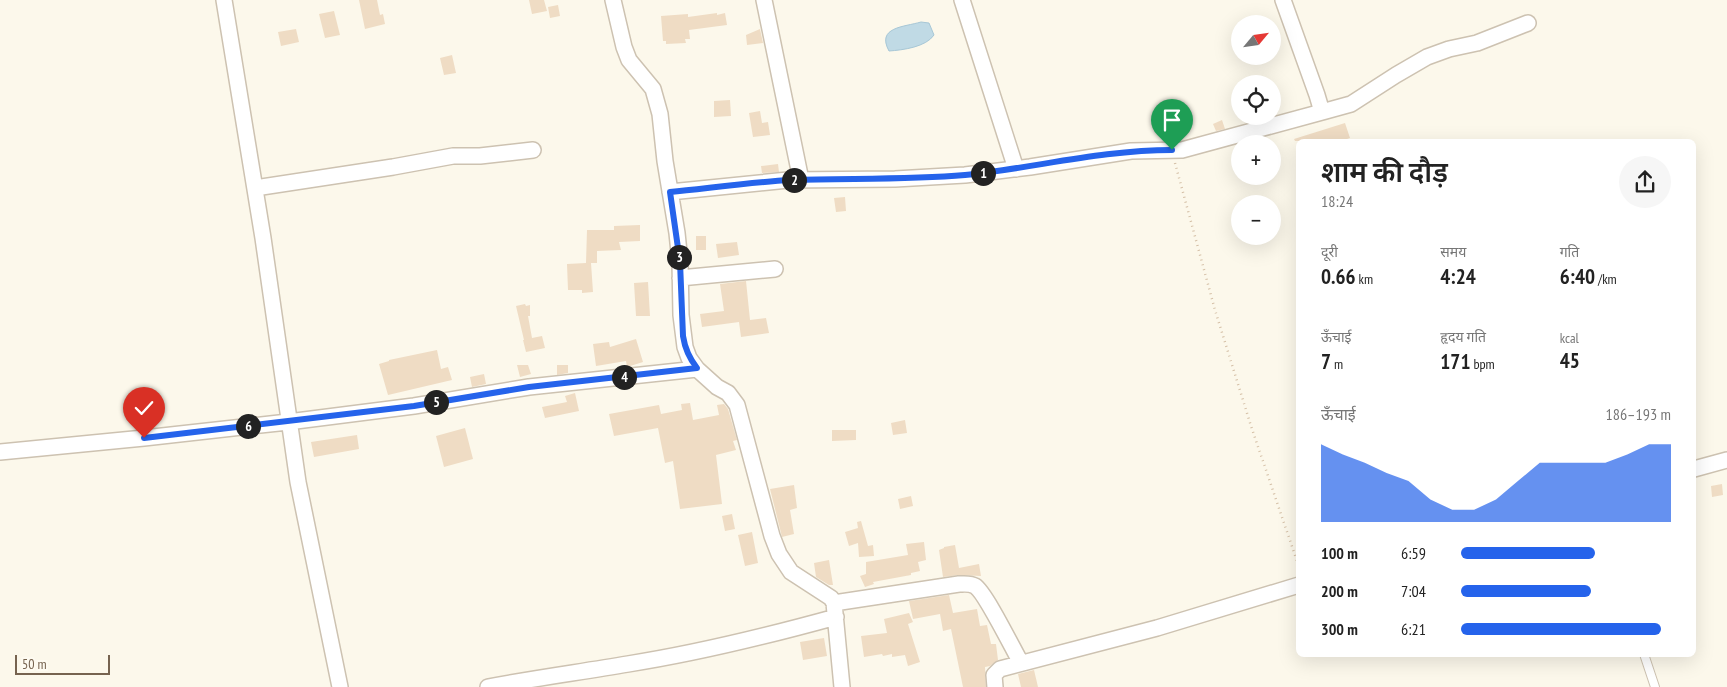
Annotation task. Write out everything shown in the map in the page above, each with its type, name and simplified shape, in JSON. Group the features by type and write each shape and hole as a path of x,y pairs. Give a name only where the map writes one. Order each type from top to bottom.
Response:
{"street":[{"path":"224,0 255,188 298,482 340,687"},
{"path":"613,0 620,34 629,60 648,81 654,92 660,114 676,233 685,347 689,358 697,368 717,387 728,393 737,405 774,542 783,562 791,572 831,598 835,610 842,687"},
{"path":"764,0 801,180"},
{"path":"962,0 1016,169"},
{"path":"1283,0 1322,112"},
{"path":"670,192 801,180 895,179 965,175 1131,151 1182,150 1351,104 1427,57 1449,49 1477,43 1528,23"},
{"path":"255,188 393,168 453,156 480,156 533,150"},
{"path":"680,278 775,269"},
{"path":"0,452 288,422 414,406 529,387 697,368"},
{"path":"1696,468 1727,460"},
{"path":"488,687 557,674 628,664 722,646 835,610 959,584 975,586 984,597 1021,664"},
{"path":"995,687 994,675 996,671 1157,628 1296,586"}],"lane":[{"path":"1645,657 1655,687"}],"path":[{"path":"1172,150 1215,310 1251,426 1296,559"}],"water":[{"path":"921,22 929,23 934,35 930,39 914,47 889,51 886,37 889,33 894,29"}],"building":[{"path":"359,0 377,0 380,15 383,14 385,24 365,29"},
{"path":"529,0 544,0 547,11 532,14"},
{"path":"558,5 560,16 550,18 548,7"},
{"path":"334,11 340,35 325,38 319,14"},
{"path":"717,13 717,15 725,13 727,25 689,30 690,39 685,39 686,43 666,44 666,41 663,41 661,16 688,14 688,17"},
{"path":"296,29 299,42 281,46 278,32"},
{"path":"760,29 763,43 747,45 746,35"},
{"path":"452,55 456,73 444,75 440,58"},
{"path":"730,100 731,116 714,117 714,101"},
{"path":"760,111 762,123 768,122 770,135 753,137 749,113"},
{"path":"1222,120 1225,129 1216,131 1213,124"},
{"path":"1345,123 1350,138 1296,139 1296,141 1294,139"},
{"path":"778,164 779,172 762,173 761,166"},
{"path":"845,197 846,211 836,212 834,198"},
{"path":"640,225 640,241 619,242 621,250 597,251 597,263 591,263 593,292 582,293 582,290 568,290 567,264 586,263 587,230 614,230 614,226"},
{"path":"696,236 706,236 706,250 696,250"},
{"path":"737,242 739,255 718,258 716,244"},
{"path":"746,281 750,320 766,318 769,333 741,337 739,322 702,327 700,314 724,311 720,284"},
{"path":"648,282 650,316 636,316 634,283"},
{"path":"525,304 526,306 530,305 530,316 528,316 532,338 542,336 545,348 526,352 516,306"},
{"path":"636,339 643,362 627,367 626,361 596,366 593,344 609,342 610,347"},
{"path":"437,350 441,369 448,367 452,380 388,395 379,364 389,360"},
{"path":"517,365 528,365 531,374 520,377"},
{"path":"557,365 568,365 568,373 557,375"},
{"path":"484,374 486,384 472,387 470,377"},
{"path":"575,393 579,411 545,418 542,407 567,402 565,396"},
{"path":"690,403 693,420 719,415 717,405 724,404 728,409 737,440 733,441 736,450 716,455 722,504 680,509 673,461 665,463 658,428 614,436 609,414 659,405 661,414 682,410 681,404"},
{"path":"905,420 907,433 893,435 891,423"},
{"path":"465,428 473,459 444,467 436,436"},
{"path":"832,430 856,430 856,440 832,441"},
{"path":"357,435 359,449 314,457 311,442"},
{"path":"1722,484 1723,495 1712,497 1711,486"},
{"path":"794,485 797,508 790,510 794,534 782,537 770,489"},
{"path":"911,496 913,506 900,509 898,499"},
{"path":"732,514 735,529 725,531 722,516"},
{"path":"861,521 868,546 873,545 874,556 859,557 858,543 849,546 845,532 858,528 857,522"},
{"path":"752,532 758,563 745,566 738,535"},
{"path":"924,542 926,560 918,562 920,571 911,573 911,575 873,582 874,584 865,587 860,576 866,574 866,562 908,555 906,544"},
{"path":"955,545 959,568 979,564 981,576 959,575 943,577 939,550"},
{"path":"829,560 833,585 829,585 816,577 814,563"},
{"path":"949,595 953,613 977,609 980,626 987,625 991,644 996,644 998,660 985,667 986,687 963,687 951,629 943,631 940,614 913,619 909,601"},
{"path":"909,613 913,622 908,624 920,662 908,666 905,655 892,657 892,654 883,656 882,654 864,657 861,636 887,633 884,619"},
{"path":"824,638 827,656 803,660 800,642"},
{"path":"1034,670 1038,687 1021,687 1018,674"}],"route":[{"path":"144,438 414,406 529,387 697,368 689,358 683,336 680,262 670,192 788,180 895,179 965,175 1131,151 1172,150"}]}
